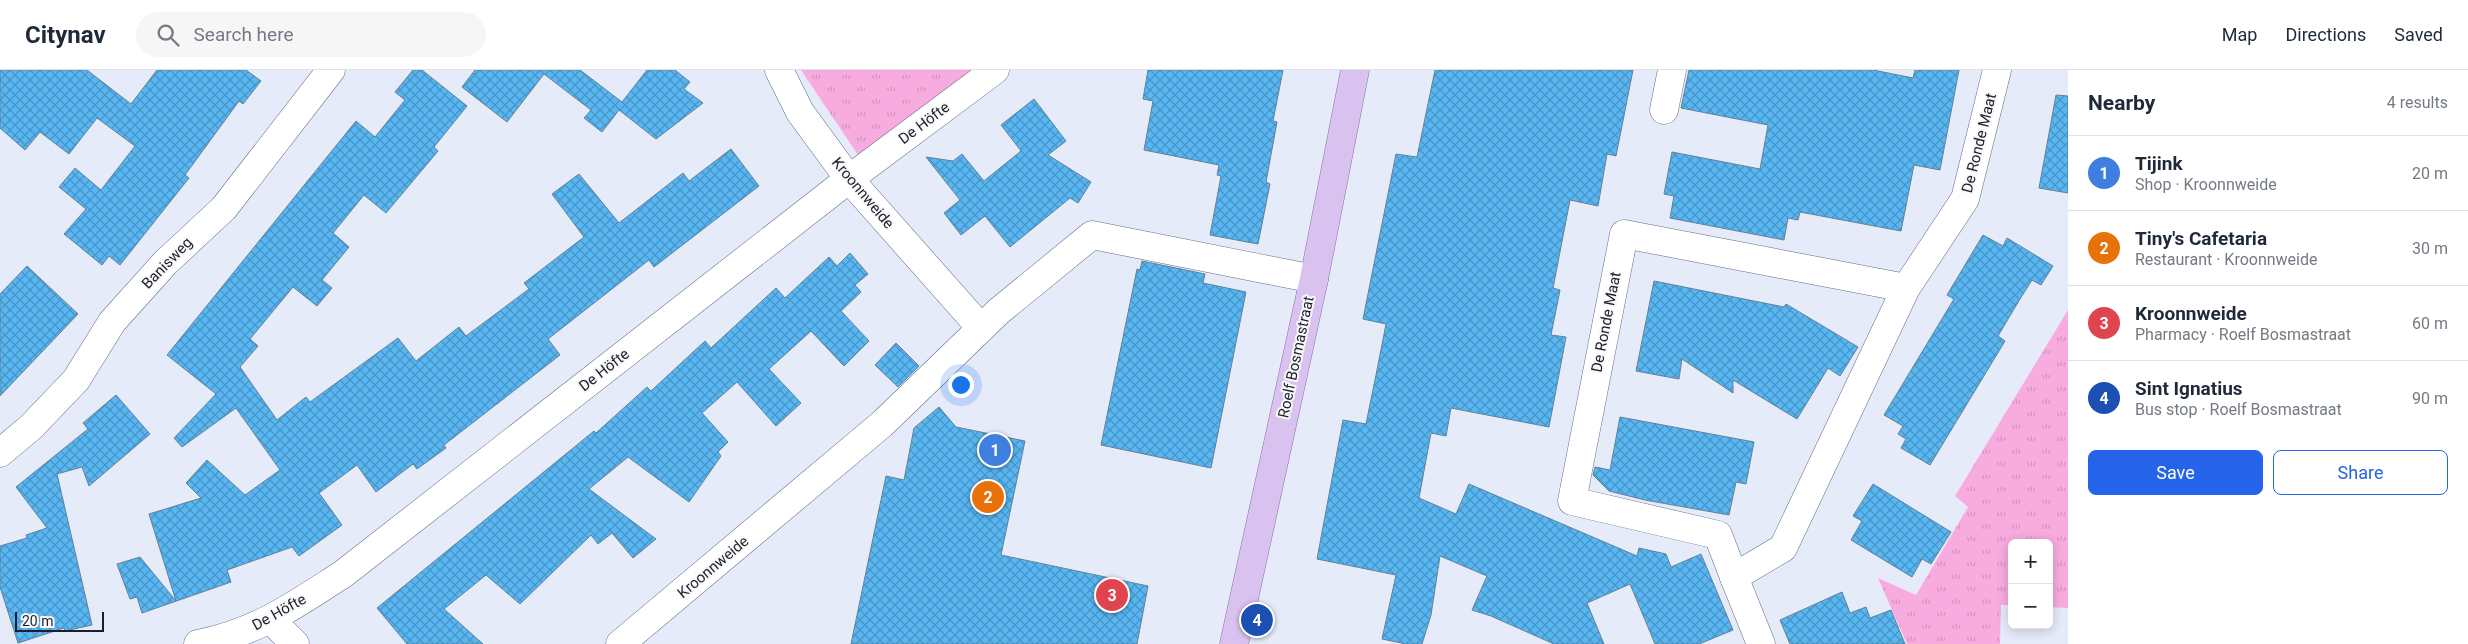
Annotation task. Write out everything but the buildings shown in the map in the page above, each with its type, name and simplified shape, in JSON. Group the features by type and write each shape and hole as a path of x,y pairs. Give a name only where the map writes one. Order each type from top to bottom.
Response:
{"main road":[{"name":"Roelf Bosmastraat","path":"1234,644 1314,279 1355,70"}],"street":[{"name":"Banisweg","path":"0,453 30,427 76,380 112,322 165,263 224,208 330,70"},
{"name":"Kroonnweide","path":"779,70 800,112 849,179 981,328"},
{"name":"De Höfte","path":"198,644 225,639 271,620 343,574 849,179 995,70"},
{"path":"1664,110 1672,70"},
{"name":"De Ronde Maat","path":"1734,577 1783,548 1906,288 1965,200 1997,70"},
{"name":"De Ronde Maat","path":"1761,644 1718,535 1572,502 1624,234 1906,288"},
{"name":"Kroonnweide","path":"620,644 882,424 1007,304 1092,235 1314,279"},
{"path":"271,620 295,644"}],"green space":[{"path":"801,70 984,70 862,161"},
{"path":"2068,310 2068,608 2053,607 2053,539 2008,539 2008,605 2001,605 2000,644 1907,644 1878,578 1916,595 1968,507 1955,496"}],"place":[{"name":"Tijink","path":"995,450"},
{"name":"Tiny's Cafetaria","path":"988,497"},
{"name":"Kroonnweide","path":"1112,595"},
{"name":"Sint Ignatius","path":"1257,620"}]}
